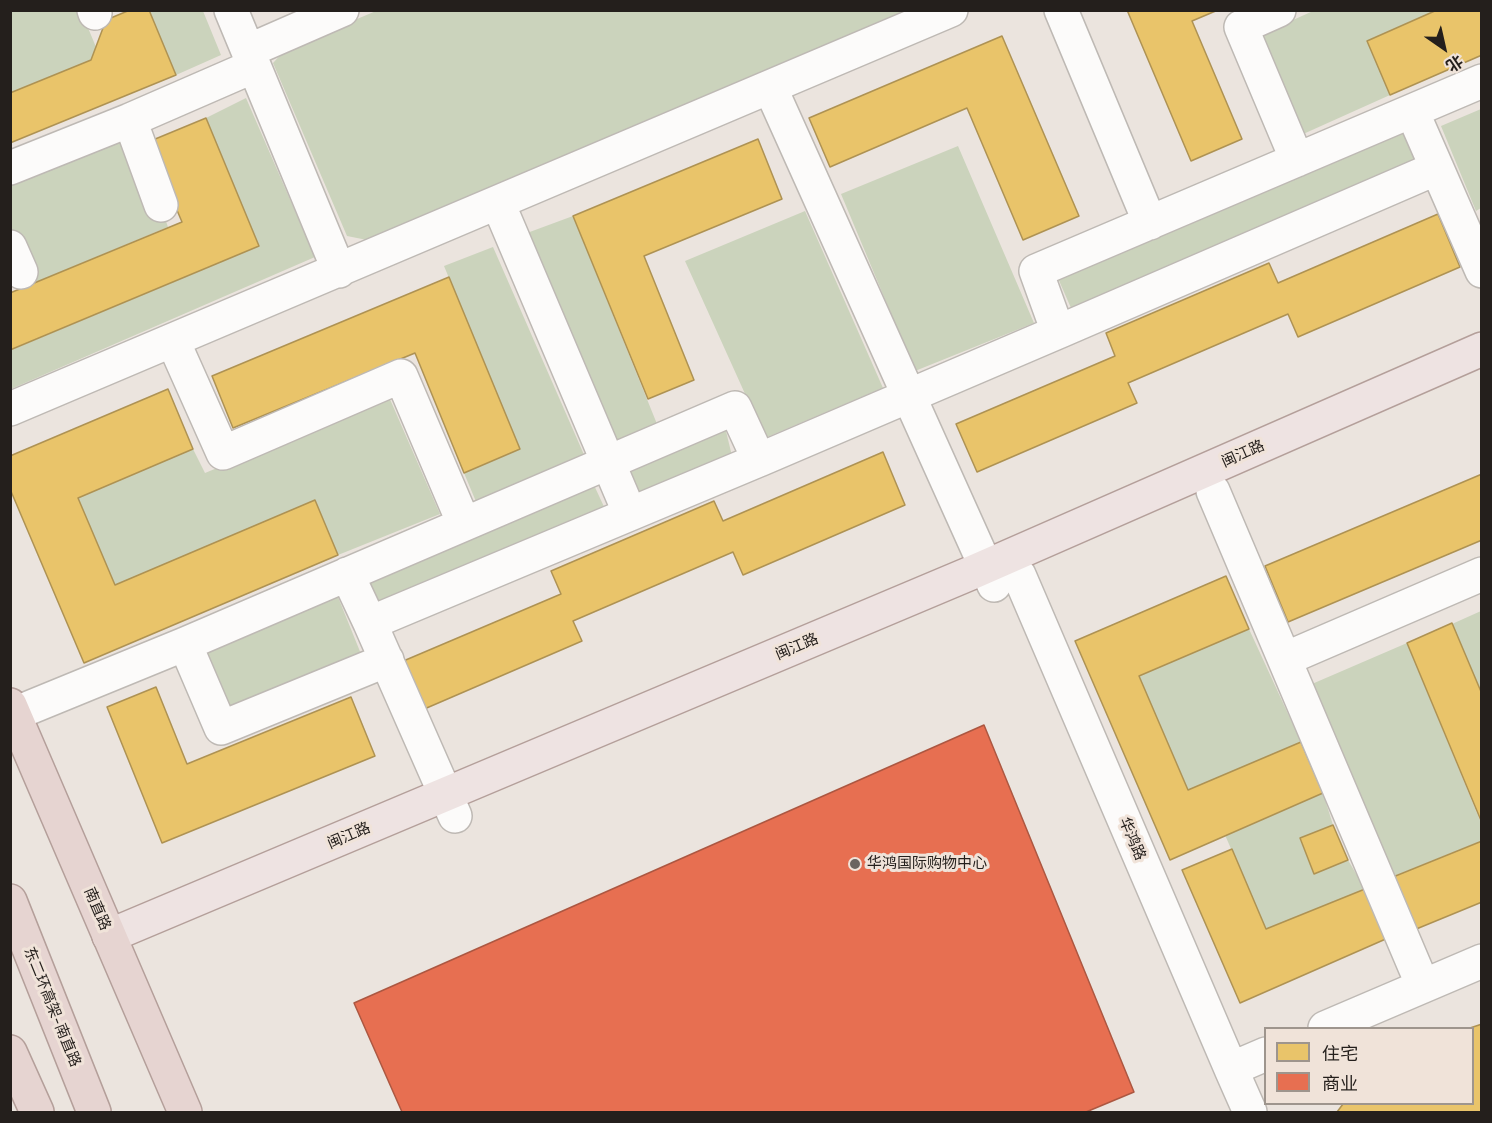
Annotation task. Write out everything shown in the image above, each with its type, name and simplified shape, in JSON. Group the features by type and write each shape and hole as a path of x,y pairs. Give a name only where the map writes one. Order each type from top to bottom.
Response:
{"highway":[{"name":"南直路","path":"12,709 185,1113"},
{"path":"10,748 38,767"},
{"name":"东二环高架-南直路","path":"10,901 94,1113"},
{"path":"10,1052 37,1113"}],"main road":[{"name":"闽江路","path":"999,576 1482,349"},
{"name":"闽江路","path":"113,947 999,576 1213,491 1482,373"}],"street":[{"path":"231,10 339,271"},
{"path":"10,168 130,120 342,10"},
{"path":"10,409 951,10"},
{"path":"1061,10 1150,223"},
{"path":"1279,10 1241,27 1297,160"},
{"path":"1058,332 1036,271 1482,81"},
{"name":"华鸿路","path":"770,87 907,396 999,576 1250,1113"},
{"path":"1412,111 1482,271"},
{"path":"130,120 161,205"},
{"path":"370,623 759,460 1437,168"},
{"path":"498,203 630,514"},
{"path":"173,341 223,453 401,376 464,524"},
{"path":"12,709 184,644 735,408 759,460"},
{"path":"1213,491 1423,986"},
{"path":"347,574 451,806"},
{"path":"1285,659 1482,574"},
{"path":"184,644 221,728 387,660"},
{"path":"1330,1027 1482,961"},
{"path":"1231,1069 1264,1055"}],"green space":[{"path":"11,11 81,11 96,47 91,60 11,93"},
{"path":"149,11 203,11 221,55 176,75"},
{"path":"376,11 911,11 367,240 347,236 273,63 286,49"},
{"path":"1313,11 1437,11 1390,95 1301,135 1262,34"},
{"path":"246,98 315,257 11,389 11,350 259,246 206,118"},
{"path":"1481,109 1481,208 1476,211 1441,126"},
{"path":"130,120 168,227 27,286 11,247 11,168"},
{"path":"1405,132 1416,161 1071,308 1057,276"},
{"path":"958,146 1034,323 915,371 841,194"},
{"path":"805,211 883,388 765,438 685,261"},
{"path":"573,216 657,424 617,444 527,233"},
{"path":"493,247 585,457 477,504 464,473 520,449 444,266"},
{"path":"389,397 440,514 338,555 315,500 115,585 78,498 193,449 205,473"},
{"path":"725,427 732,456 640,498 626,466"},
{"path":"593,483 606,511 379,606 369,579"},
{"path":"338,597 361,654 231,712 205,649"},
{"path":"1481,611 1481,694 1452,624"},
{"path":"1249,629 1301,742 1188,790 1139,676"},
{"path":"1407,643 1481,823 1481,841 1379,882 1298,690"},
{"path":"1323,793 1333,825 1300,839 1314,874 1348,860 1365,889 1266,929 1225,835"}],"building: 住宅":[{"path":"130,10 149,10 176,75 10,143 10,93 91,60 106,20"},
{"path":"1127,10 1218,10 1192,21 1242,139 1191,161"},
{"path":"1437,10 1482,10 1482,55 1390,95 1367,41"},
{"path":"1002,36 1079,216 1023,240 967,108 830,167 809,118"},
{"path":"206,118 259,246 10,350 10,293 182,222 148,142"},
{"path":"758,139 782,199 644,256 694,380 648,399 573,216"},
{"path":"1438,214 1460,267 1298,337 1288,314 1128,383 1137,403 977,472 956,424 1115,356 1106,333 1269,263 1278,283"},
{"path":"449,277 520,449 464,473 415,353 233,428 212,376"},
{"path":"168,389 193,449 78,498 115,585 315,500 338,555 84,663 10,489 10,456"},
{"path":"883,452 905,505 743,575 733,552 573,621 582,641 422,710 401,662 561,594 551,571 714,501 723,521"},
{"path":"1482,474 1482,540 1288,622 1265,566"},
{"path":"1226,576 1249,629 1139,676 1188,790 1301,742 1323,793 1170,860 1075,641"},
{"path":"1452,623 1482,694 1482,823 1407,643"},
{"path":"156,687 187,764 351,697 375,756 162,843 107,707"},
{"path":"1333,825 1348,860 1314,874 1300,838"},
{"path":"1482,841 1482,902 1409,932 1388,879"},
{"path":"1232,849 1266,929 1365,889 1388,938 1240,1003 1182,870"},
{"path":"1482,1024 1482,1112 1337,1112 1342,1105 1474,1105 1473,1027"}],"building: 商业":[{"name":"华鸿国际购物中心","path":"984,725 1134,1092 1086,1112 402,1112 354,1003"}],"place":[{"name":"华鸿国际购物中心","path":"855,864"}]}
